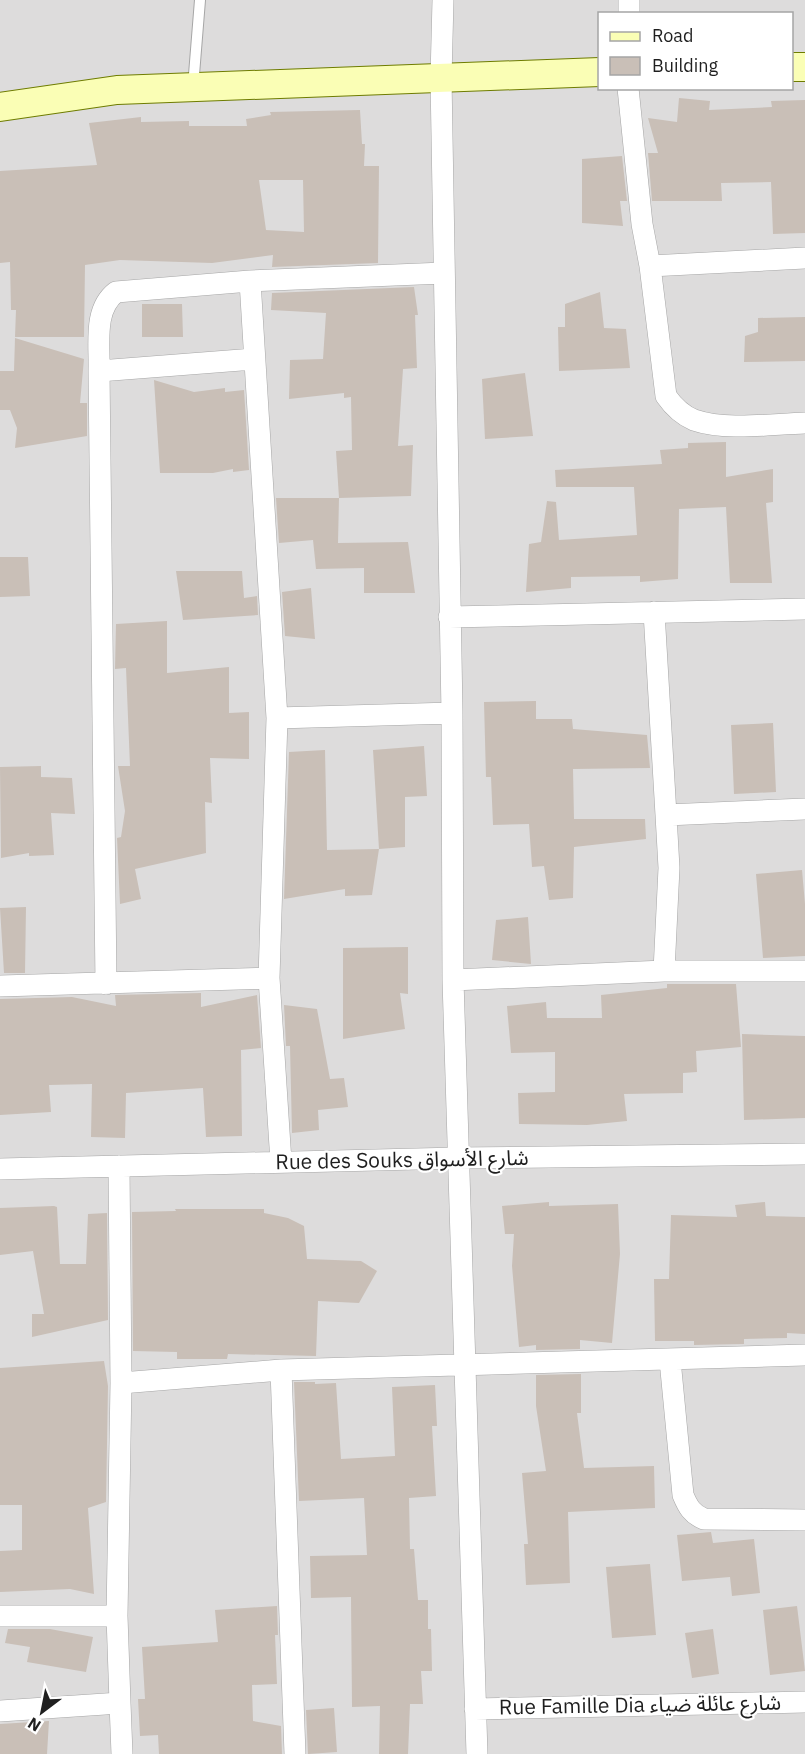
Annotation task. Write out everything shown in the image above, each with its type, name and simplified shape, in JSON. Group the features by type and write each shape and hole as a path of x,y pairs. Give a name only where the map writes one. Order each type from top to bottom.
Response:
{"main road":[{"path":"0,107 117,90 598,72"}],"street":[{"path":"443,0 441,78 452,712 453,980 477,1754"},
{"path":"628,90 642,224 650,266 666,396 676,409 693,420 729,426 805,423"},
{"path":"650,266 805,258"},
{"path":"106,984 100,313 107,299 117,292 250,280 444,273"},
{"path":"250,280 277,718 269,978 280,1162"},
{"path":"99,371 254,359"},
{"path":"449,617 805,609"},
{"path":"654,612 669,868 664,971"},
{"path":"277,718 452,712"},
{"path":"666,815 805,810"},
{"path":"453,980 664,971 805,971"},
{"path":"0,986 269,978"},
{"name":"Rue des Souks شارع الأسواق","path":"0,1169 458,1158 805,1154"},
{"path":"118,1166 121,1383 117,1616 122,1754"},
{"path":"121,1383 281,1370 805,1355"},
{"path":"670,1360 683,1495 688,1508 696,1516 704,1519 805,1520"},
{"path":"281,1370 295,1754"},
{"path":"0,1616 117,1616"},
{"name":"Rue Famille Dia شارع عائلة ضياء","path":"475,1709 805,1702"},
{"path":"0,1712 120,1703"}],"lane":[{"path":"193,87 201,0"}],"shaded area":[{"path":"0,0 805,0 805,1754 0,1754"}],"building":[{"path":"679,98 710,101 709,110 772,107 771,101 805,100 805,233 773,234 771,182 721,183 722,201 652,201 648,153 658,153 648,118 677,122"},
{"path":"360,110 362,144 365,144 364,166 379,166 378,263 272,267 273,255 212,263 120,260 85,265 84,337 15,337 16,310 11,310 10,262 0,263 0,171 97,165 89,123 141,117 141,122 189,121 189,126 247,126 246,119 271,115 270,112","holes":["259,180 303,180 304,232 266,230"]},
{"path":"622,156 627,201 620,201 623,226 582,223 582,159"},
{"path":"414,287 418,315 415,315 417,368 403,369 398,446 413,445 411,496 339,498 336,451 352,450 351,397 344,398 344,393 289,399 290,360 323,359 326,313 271,310 272,293"},
{"path":"600,292 604,328 626,329 630,368 559,371 558,327 565,327 565,304"},
{"path":"142,304 182,304 183,337 142,337"},
{"path":"805,317 805,361 744,362 745,336 758,332 758,318"},
{"path":"15,338 84,359 80,403 87,403 87,436 15,448 17,428 10,410 0,410 0,371 14,371"},
{"path":"525,373 533,436 485,439 482,379"},
{"path":"154,380 194,392 225,388 225,392 244,390 249,470 160,473"},
{"path":"726,442 726,477 773,469 773,502 766,503 772,583 730,583 726,507 679,509 678,579 640,582 640,576 571,577 571,588 526,592 529,544 541,542 547,501 556,502 559,540 637,535 634,487 556,487 555,470 662,464 660,450 688,448 688,443"},
{"path":"276,498 339,498 338,543 408,542 415,593 364,593 364,568 316,569 313,540 279,543"},
{"path":"0,557 28,557 30,596 0,597"},
{"path":"176,571 242,571 244,598 257,596 258,615 183,620"},
{"path":"311,588 315,639 285,636 282,592"},
{"path":"167,621 167,673 229,667 229,713 249,712 249,759 210,758 212,803 205,802 206,853 135,869 141,899 120,904 117,838 121,837 125,811 118,766 130,766 126,668 115,669 116,624"},
{"path":"536,701 536,719 572,719 573,729 647,735 650,768 573,769 574,819 645,819 646,839 574,847 573,898 549,900 544,866 532,867 529,824 493,825 491,777 486,777 484,702"},
{"path":"773,723 776,792 734,794 731,725"},
{"path":"424,746 427,796 405,797 405,847 379,849 373,750"},
{"path":"325,750 327,850 379,849 372,895 345,896 345,889 284,899 289,752"},
{"path":"41,766 41,777 72,778 75,814 51,813 54,855 29,856 29,853 1,858 0,767"},
{"path":"802,870 805,904 805,956 763,958 756,874"},
{"path":"26,907 25,973 4,973 0,908"},
{"path":"528,917 531,964 492,960 496,920"},
{"path":"408,947 408,994 400,993 405,1029 343,1039 343,948"},
{"path":"667,984 736,984 741,1047 696,1051 697,1072 683,1073 683,1093 624,1094 627,1121 587,1125 519,1124 518,1093 555,1092 555,1052 511,1053 507,1006 546,1002 547,1018 602,1018 601,995 667,988"},
{"path":"201,993 201,1007 257,995 261,1048 241,1050 242,1136 206,1137 203,1088 126,1093 125,1138 91,1137 92,1084 49,1085 51,1112 0,1115 0,999 72,997 116,1006 115,995"},
{"path":"284,1005 317,1009 330,1079 344,1078 348,1107 318,1110 319,1130 292,1133 290,1046 286,1046"},
{"path":"742,1034 805,1036 805,1118 744,1120"},
{"path":"549,1202 549,1206 618,1204 620,1254 612,1343 580,1340 580,1349 536,1350 536,1345 519,1347 512,1266 514,1234 505,1234 502,1206"},
{"path":"765,1202 766,1216 805,1217 805,1334 787,1333 787,1338 744,1339 744,1344 694,1345 694,1341 655,1341 654,1279 669,1279 671,1215 737,1217 735,1205"},
{"path":"57,1207 60,1264 86,1264 88,1214 107,1213 108,1320 32,1337 32,1314 44,1314 33,1251 0,1255 0,1208"},
{"path":"175,1209 264,1209 264,1213 288,1218 304,1226 307,1259 361,1261 377,1271 359,1303 318,1301 316,1356 228,1354 227,1359 177,1359 177,1352 133,1351 132,1212 176,1211"},
{"path":"104,1361 108,1386 106,1502 88,1508 94,1594 70,1589 0,1592 0,1551 22,1550 22,1505 0,1505 0,1368"},
{"path":"581,1374 581,1413 577,1413 584,1468 654,1466 655,1508 568,1512 570,1583 526,1585 524,1544 528,1544 522,1473 546,1471 536,1406 536,1375"},
{"path":"294,1382 336,1383 341,1459 395,1456 392,1387 435,1385 437,1426 432,1426 436,1496 409,1498 410,1549 414,1549 418,1600 428,1600 432,1671 421,1671 423,1704 410,1704 408,1754 379,1754 380,1706 352,1707 351,1597 311,1598 310,1556 367,1555 364,1498 299,1501"},
{"path":"711,1532 713,1543 754,1539 760,1593 732,1596 730,1577 682,1581 677,1535"},
{"path":"650,1564 656,1635 612,1638 606,1567"},
{"path":"277,1606 278,1635 275,1635 277,1684 252,1685 253,1721 281,1726 282,1754 159,1754 158,1735 140,1736 138,1699 145,1699 142,1647 218,1642 215,1610"},
{"path":"797,1606 805,1671 770,1675 763,1610"},
{"path":"8,1629 50,1629 93,1637 86,1672 27,1662 30,1647 5,1643"},
{"path":"713,1629 719,1674 692,1678 685,1633"},
{"path":"334,1708 337,1752 308,1754 306,1710"},
{"path":"49,1721 47,1754 0,1754 0,1724"}]}
